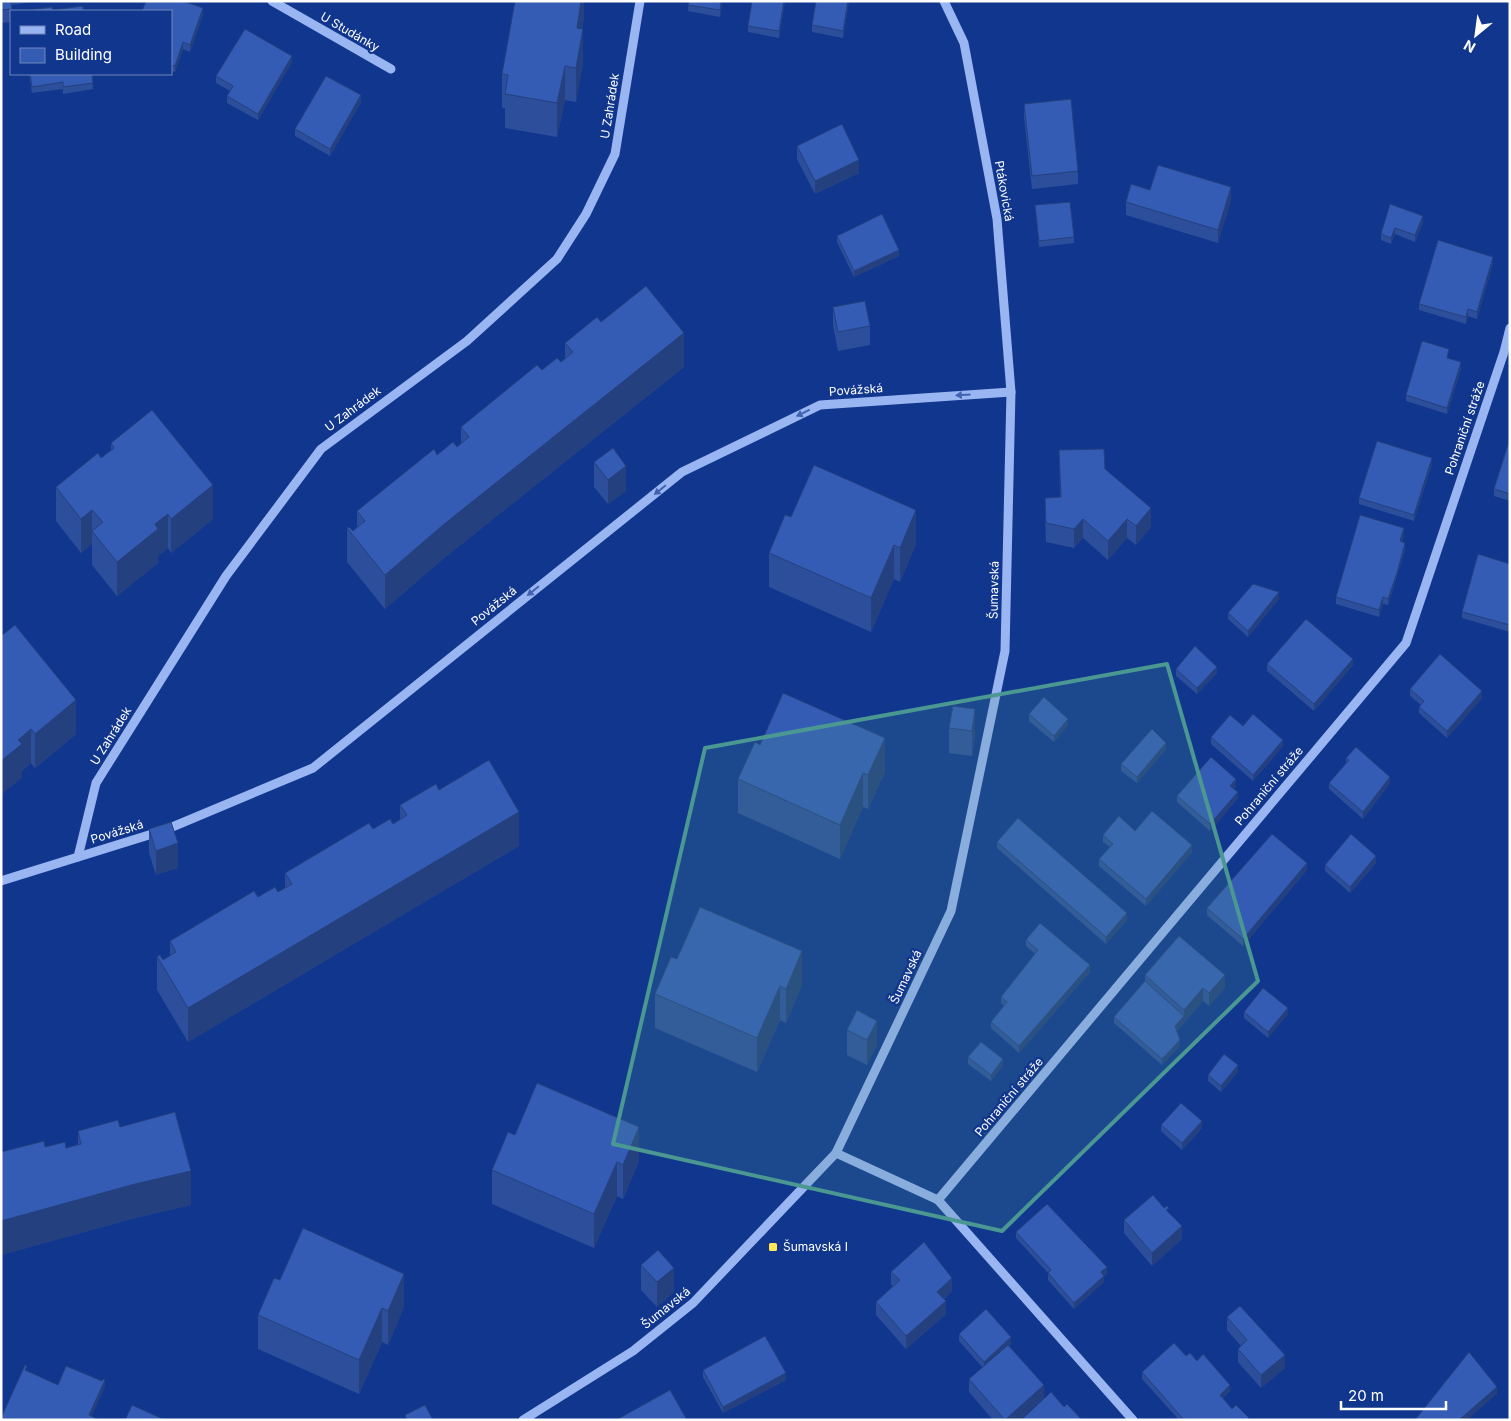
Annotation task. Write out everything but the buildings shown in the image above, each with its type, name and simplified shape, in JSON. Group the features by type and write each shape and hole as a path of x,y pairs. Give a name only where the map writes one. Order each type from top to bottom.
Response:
{"street":[{"name":"U Studánky","path":"272,1 391,69"},
{"name":"U Zahrádek","path":"78,857 96,783 226,576 321,449 467,341 557,259 582,221 614,154 640,1"},
{"name":"Ptákovická","path":"944,1 964,43 997,219 1011,392"},
{"name":"Pohraniční stráže","path":"938,1200 1406,643 1504,352 1510,328"},
{"name":"Povážská","path":"1,881 165,830 313,768 682,472 820,405 1011,392"},
{"name":"Šumavská","path":"522,1420 633,1351 693,1303 836,1153 950,911 1005,652 1011,392"},
{"path":"836,1153 938,1200 1133,1420"}],"highlighted area":[{"path":"1167,664 1258,981 1002,1231 613,1144 705,748"}],"place":[{"name":"Šumavská I","path":"773,1247"}]}
